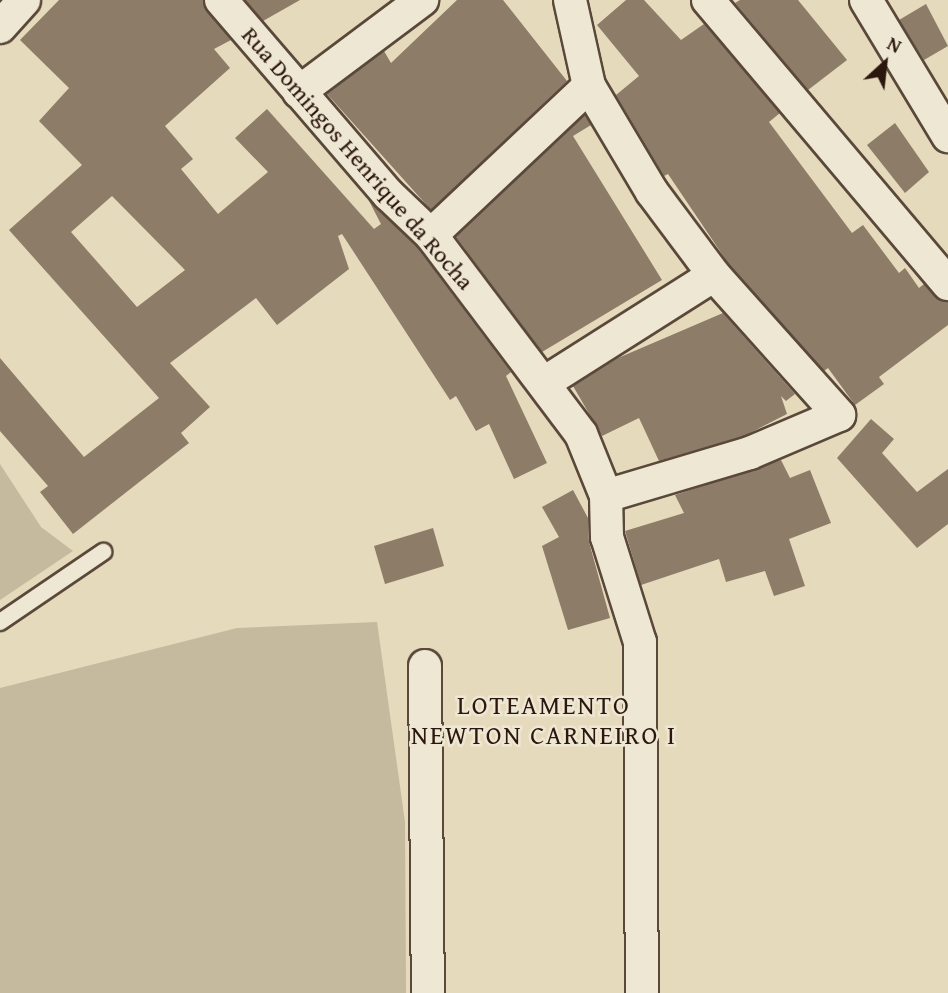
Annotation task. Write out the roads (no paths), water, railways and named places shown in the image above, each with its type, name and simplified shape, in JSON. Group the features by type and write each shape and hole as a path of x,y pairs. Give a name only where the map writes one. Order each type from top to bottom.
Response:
{"street":[{"path":"0,27 24,0"},
{"name":"Rua Domingos Henrique da Rocha","path":"221,0 388,195 431,235 581,434 606,496 607,537 640,642 642,993"},
{"path":"299,92 422,0"},
{"path":"570,0 589,86 652,192 714,275 839,415 750,453 606,496"},
{"path":"708,0 948,284"},
{"path":"866,0 948,136"},
{"path":"431,235 589,86"},
{"path":"544,383 714,275"},
{"path":"425,666 428,993"}],"lane":[{"path":"0,622 103,552"}],"district":[{"name":"LOTEAMENTO NEWTON CARNEIRO I","path":"544,720"}]}
